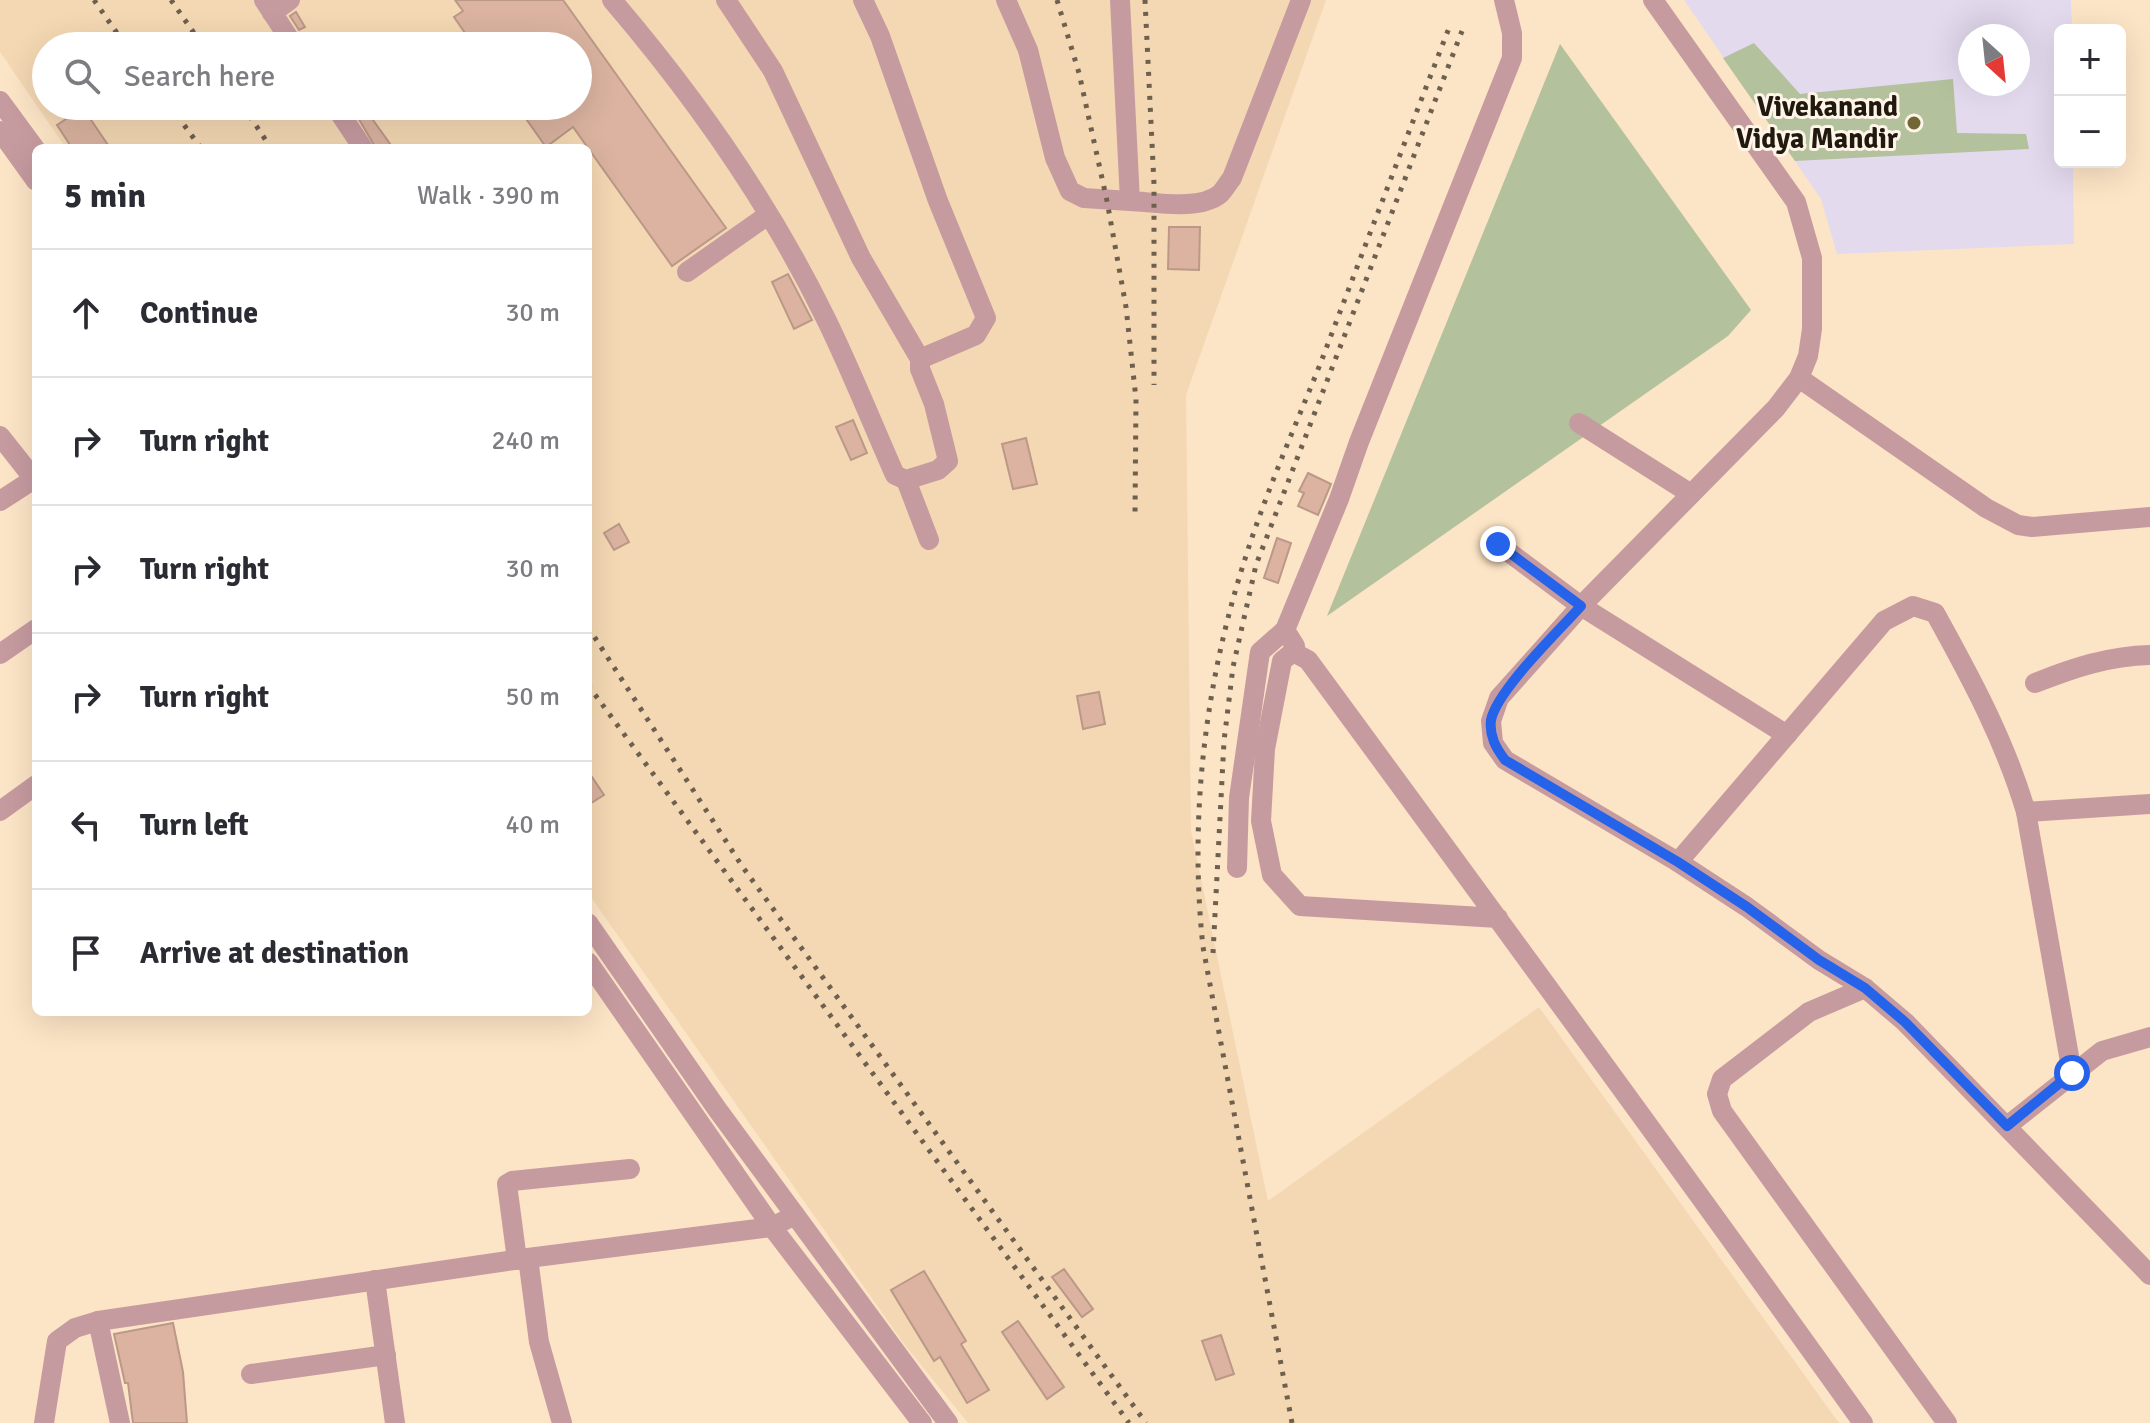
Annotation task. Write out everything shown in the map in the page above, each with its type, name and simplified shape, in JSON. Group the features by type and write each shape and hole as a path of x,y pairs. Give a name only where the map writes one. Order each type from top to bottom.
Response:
{"street":[{"path":"285,32 268,6 290,0"},
{"path":"612,0 712,127 768,215 826,318 895,475 906,480 938,470 948,461 934,404 920,369 920,359 861,258 773,71 726,0"},
{"path":"863,0 880,36 938,201 986,318 976,335 920,359"},
{"path":"1006,0 1028,50 1055,158 1070,191 1084,198 1171,205 1207,201 1221,193 1232,178 1295,4"},
{"path":"1120,0 1130,201"},
{"path":"1237,868 1239,798 1260,652 1285,630 1512,58 1512,33 1504,0"},
{"path":"1653,0 1796,202 1812,258 1812,329 1808,356 1799,378 1776,408 1581,606 1499,698 1491,721 1493,743 1505,760 1678,862 1747,907 1819,960 1865,988 1905,1022 2150,1275"},
{"path":"0,101 32,145"},
{"path":"344,120 360,144"},
{"path":"0,131 32,175"},
{"path":"687,272 768,215"},
{"path":"1799,378 1986,508 2018,525 2032,527 2150,517"},
{"path":"1579,423 1691,494"},
{"path":"0,436 32,474"},
{"path":"0,501 32,480"},
{"path":"906,480 929,540"},
{"path":"1498,544 1581,606 1787,735"},
{"path":"1678,862 1884,621 1913,606 1935,613 2006,753 2026,812 2072,1073"},
{"path":"1285,630 1295,646 1293,652 1282,661 1265,749 1261,821 1272,875 1300,906 1498,918"},
{"path":"0,654 32,632"},
{"path":"1293,652 1308,660 1863,1423"},
{"path":"2035,683 2081,665 2150,655"},
{"path":"4,800 32,787"},
{"path":"2026,812 2150,804"},
{"path":"592,929 795,1215 948,1423"},
{"path":"592,968 772,1227 922,1423"},
{"path":"1865,988 1809,1012 1789,1025 1722,1079 1717,1094 1722,1111 1947,1423"},
{"path":"2007,1126 2102,1051 2150,1037"},
{"path":"562,1423 539,1342 507,1184 630,1169"},
{"path":"44,1423 57,1341 75,1328 98,1321 523,1259 772,1227 795,1215"},
{"path":"375,1280 395,1423"},
{"path":"98,1321 120,1423"},
{"path":"251,1374 386,1355"}],"shaded area":[{"path":"0,0 1326,0 1186,395 1191,831 1268,1201 1539,1007 1839,1423 968,1423 904,1344 592,899 592,144 63,144 47,120 592,120 592,32 32,32 32,99 0,52"},
{"name":"Vivekanand Vidya Mandir","path":"1684,0 2071,0 2072,24 2054,24 2054,168 2073,168 2074,244 1837,254 1821,199"}],"green space":[{"path":"1754,43 1800,94 1953,79 1957,133 2026,134 2029,149 1795,161 1723,58"},
{"path":"1560,44 1751,310 1728,336 1327,616"}],"building":[{"path":"455,0 563,0 586,32 464,32 454,17 463,11"},
{"path":"296,12 305,27 299,30 290,16"},
{"path":"592,41 726,228 672,266 592,154 592,144 585,144 573,127 550,144 544,144 527,120 592,120"},
{"path":"65,120 91,120 107,144 69,144 57,125"},
{"path":"359,120 373,120 390,144 374,144"},
{"path":"1169,227 1200,227 1199,270 1168,269"},
{"path":"788,274 812,320 794,329 772,282"},
{"path":"853,420 867,453 851,460 836,427"},
{"path":"1026,438 1037,484 1013,489 1002,444"},
{"path":"1308,473 1331,484 1318,515 1298,506 1304,493 1299,491"},
{"path":"619,524 629,542 614,550 604,533"},
{"path":"1277,538 1291,543 1278,583 1264,578"},
{"path":"1099,692 1105,724 1083,729 1077,696"},
{"path":"592,777 604,795 592,802"},
{"path":"1064,1269 1093,1309 1082,1317 1052,1277"},
{"path":"924,1271 966,1341 961,1344 989,1390 967,1403 940,1357 934,1361 891,1290"},
{"path":"1018,1321 1064,1387 1047,1399 1002,1332"},
{"path":"173,1323 183,1372 187,1423 133,1423 128,1383 125,1383 114,1334"},
{"path":"1221,1335 1234,1374 1216,1380 1202,1341"}],"railway":[{"path":"94,0 116,32"},
{"path":"171,0 193,32"},
{"path":"1057,0 1079,73 1126,307 1136,399 1135,514"},
{"path":"1145,0 1154,184 1154,385"},
{"path":"1292,1423 1203,947 1198,849 1204,751 1220,654 1253,534 1449,28"},
{"path":"1213,953 1224,741 1233,667 1256,565 1462,31"},
{"path":"180,120 198,144"},
{"path":"252,120 268,144"},
{"path":"592,633 742,866 1146,1423"},
{"path":"592,690 1129,1423"}],"place":[{"name":"Vivekanand Vidya Mandir","path":"1914,123"}],"route":[{"path":"1498,544 1581,606 1499,698 1491,721 1493,743 1505,760 1678,862 1747,907 1819,960 1865,988 1905,1022 2007,1126 2072,1073"}]}
